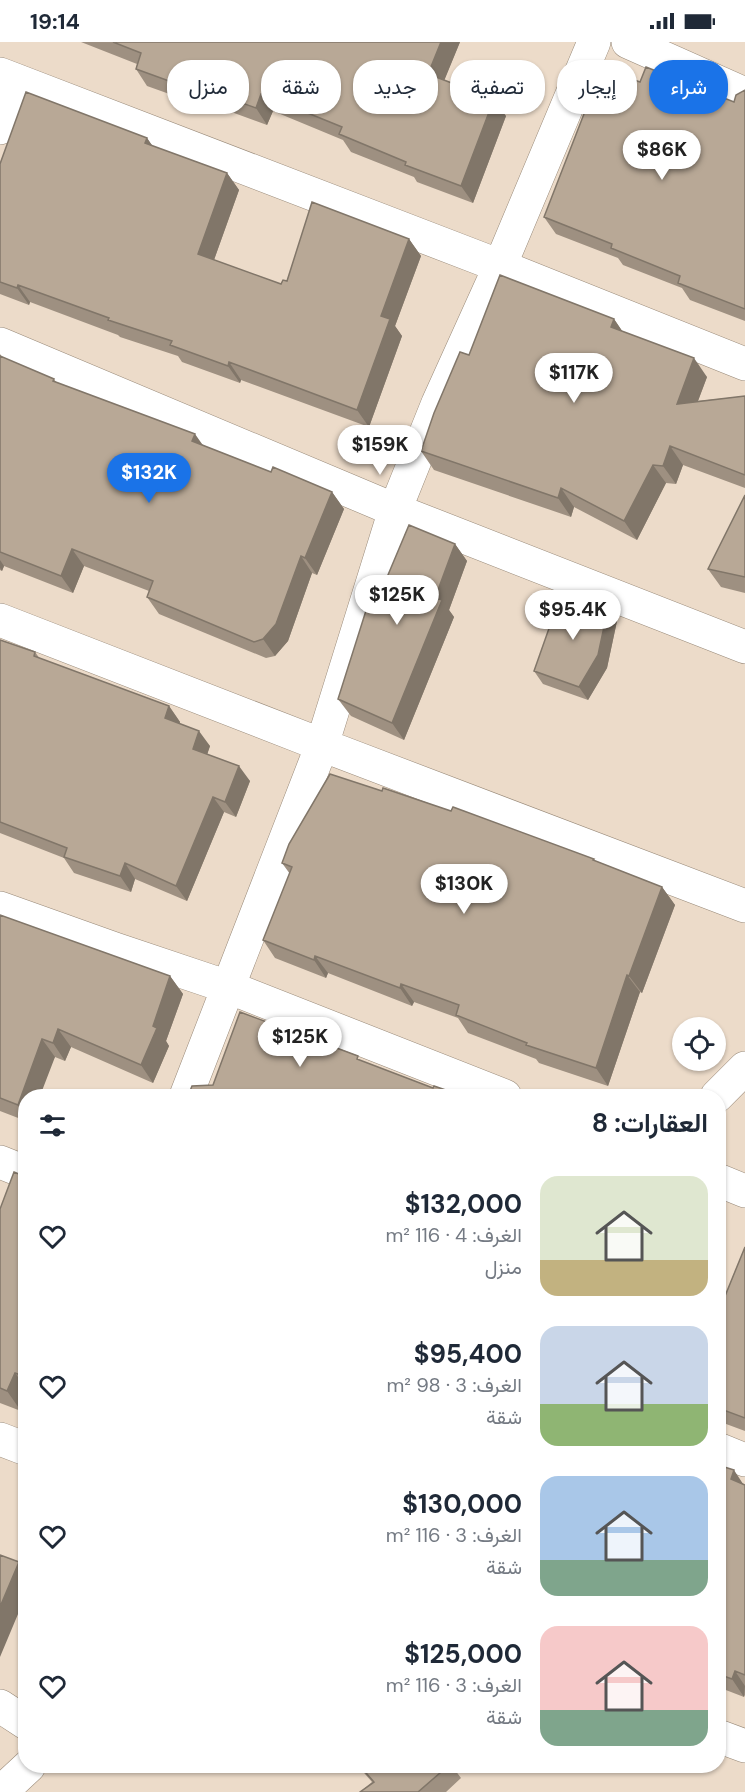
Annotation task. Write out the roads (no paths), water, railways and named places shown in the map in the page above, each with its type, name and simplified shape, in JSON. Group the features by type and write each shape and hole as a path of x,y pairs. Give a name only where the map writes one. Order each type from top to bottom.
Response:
{"street":[{"path":"189,1089 322,746 395,510 438,403 500,266 594,42"},
{"path":"628,42 745,94"},
{"path":"0,128 9,77 500,266 745,364"},
{"path":"0,345 395,510 745,647"},
{"path":"0,620 322,746 745,906"},
{"path":"0,908 228,987 487,1089"},
{"path":"724,1089 745,1068"},
{"path":"726,1183 745,1191"},
{"path":"0,1439 18,1446"},
{"path":"726,1452 745,1460"},
{"path":"0,1706 18,1718"},
{"path":"726,1739 745,1746"},
{"path":"1,1792 21,1773"}]}
